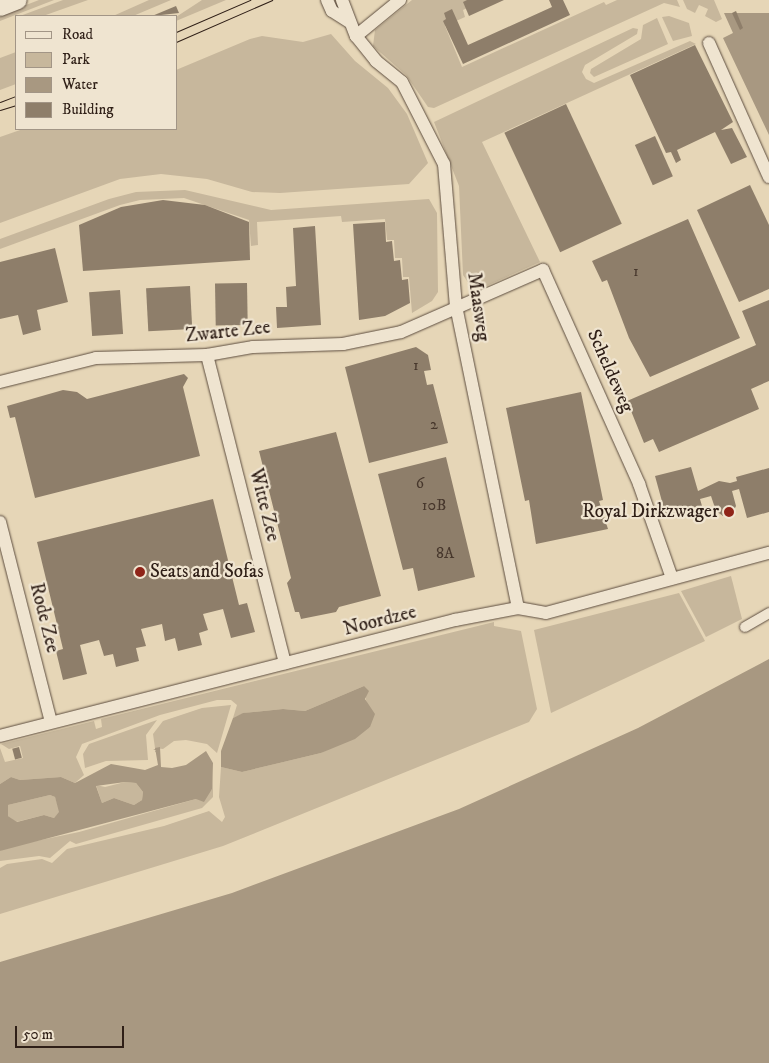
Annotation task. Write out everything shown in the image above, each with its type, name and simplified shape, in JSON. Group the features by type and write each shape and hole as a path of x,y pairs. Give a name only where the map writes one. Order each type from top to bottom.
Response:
{"main road":[{"path":"0,7 18,0"}],"street":[{"name":"Maasweg","path":"327,0 332,11 348,21"},
{"name":"Maasweg","path":"342,0 348,21 356,36 376,61 402,82 444,164 456,306 518,608"},
{"path":"356,36 400,0"},
{"path":"709,43 769,176"},
{"name":"Scheldeweg","path":"456,306 543,270 640,484 672,578"},
{"name":"Zwarte Zee","path":"0,382 96,358 207,355 253,347 343,344 401,332 456,306"},
{"name":"Witte Zee","path":"207,355 285,663"},
{"name":"Rode Zee","path":"0,522 51,722"},
{"name":"Noordzee","path":"0,736 455,620 518,608 546,613 769,553"},
{"path":"745,626 769,612"}],"green space":[{"path":"39,0 54,0 0,21 0,15"},
{"path":"63,0 88,0 46,15 23,15"},
{"path":"149,0 171,0 135,15 115,15"},
{"path":"202,0 226,0 178,20 178,16"},
{"path":"412,0 484,0 463,10 465,17 445,26 462,67 604,2 606,5 617,0 677,0 680,7 664,3 434,108 428,107 406,75 373,46 375,30"},
{"path":"683,0 714,0 722,19 716,22 705,16 708,9 699,5 695,13 687,9"},
{"path":"669,16 689,23 692,36 673,41 662,17"},
{"path":"657,18 668,44 594,77 590,73 591,69 641,39 643,25"},
{"path":"633,28 638,29 637,34 585,65 582,72 586,79 594,83 690,41 696,44 482,142 540,262 484,287 472,288 463,275 459,186 434,122"},
{"path":"331,34 355,61 388,88 407,114 428,163 409,184 280,193 252,192 207,179 161,174 120,179 0,223 0,137 20,130 178,130 178,69 250,39 262,36 303,42"},
{"path":"15,52 15,84 0,90 0,58"},
{"path":"185,190 271,210 429,199 437,213 438,292 432,301 412,313 409,277 403,277 402,258 395,258 394,240 387,240 385,219 342,222 341,216 257,222 258,245 251,246 249,220 184,198 140,200 120,205 0,249 0,239 109,199 136,192"},
{"path":"731,576 742,619 706,637 681,591"},
{"path":"679,593 705,641 551,713 534,630"},
{"path":"494,622 494,626 521,631 537,709 529,722 223,846 0,914 0,868 7,864 42,859 52,863 67,849 164,826 209,811 222,822 225,817 219,797 221,767 242,772 321,753 370,727 364,686 305,711 283,709 244,713 233,718 237,705 231,700 217,700 160,715 82,744 76,757 84,775 75,783 61,777 20,780 11,777 0,784 0,748 5,762 23,758 20,746 9,749 1,744 94,721 96,729 102,727 101,719"},
{"path":"231,705 217,753 207,744 186,740 174,741 163,749 155,748 153,734 163,721 202,708"},
{"path":"157,720 146,735 148,760 106,761 85,768 83,754 89,744"},
{"path":"213,763 213,797 202,808 76,844 70,841 50,858 39,856 0,861 0,851 7,847 79,832 196,799 212,789"},
{"path":"125,782 136,783 143,792 142,800 134,805 114,798 102,803 96,785 105,787"},
{"path":"50,795 55,797 60,812 54,818 44,815 16,822 8,816 8,805"}],"water":[{"path":"731,0 767,0 769,5 769,135 723,38 733,33 724,13 734,8"},
{"path":"769,659 769,1063 0,1063 0,962 232,893 459,809 638,728"},
{"path":"364,686 369,691 365,699 375,714 370,727 355,739 321,753 242,772 221,767 221,751 233,718 243,713 283,709 305,711"},
{"path":"160,747 161,767 172,768 186,765 206,751 213,763 212,789 204,802 196,799 0,851 0,784 11,777 20,780 61,777 75,783 111,764 145,770 158,765 155,748","holes":["125,782 136,783 143,792 142,800 134,805 114,798 102,803 96,786","50,795 55,797 59,812 54,818 44,815 17,822 8,816 8,805"]}],"pier":[{"path":"721,0 769,0 769,13 721,13"}],"building":[{"path":"467,0 504,0 469,16 463,2"},
{"path":"549,0 563,0 570,15 463,64 443,21 446,19 444,13 452,9 468,45 552,7"},
{"path":"176,6 179,13 161,15 154,15"},
{"path":"736,11 743,28 740,30 732,13"},
{"path":"695,45 733,122 721,130 732,128 747,157 731,164 715,132 677,150 681,160 676,163 671,152 666,153 630,75"},
{"path":"566,104 622,224 560,252 504,133"},
{"path":"655,136 673,176 653,185 635,145"},
{"path":"750,185 769,225 769,289 739,302 697,210"},
{"path":"163,200 205,205 249,222 250,260 83,271 79,225 121,207"},
{"path":"688,219 740,338 650,377 629,338 607,280 602,282 592,261"},
{"path":"385,222 386,242 392,241 394,261 400,260 402,280 408,279 410,303 385,316 359,320 353,224"},
{"path":"315,226 321,325 277,328 276,307 287,307 286,287 296,286 293,228"},
{"path":"55,248 68,302 37,310 41,330 23,335 18,315 0,319 0,262"},
{"path":"247,283 248,325 216,326 215,284"},
{"path":"190,286 192,329 148,331 146,288"},
{"path":"120,290 123,334 92,336 89,292"},
{"path":"769,300 769,381 751,389 759,409 659,452 653,439 644,443 627,401 756,345 742,311"},
{"path":"416,347 428,355 431,370 424,371 427,385 433,384 448,443 369,463 345,367"},
{"path":"184,374 188,378 183,387 200,456 35,498 15,417 10,418 7,406 63,390 77,392 87,399"},
{"path":"581,392 603,500 599,501 608,529 536,544 529,500 525,501 506,408"},
{"path":"336,432 381,596 339,607 336,612 301,619 299,612 295,612 287,583 291,578 259,451"},
{"path":"446,457 475,577 418,591 413,568 403,570 378,474"},
{"path":"691,467 698,491 719,481 730,483 737,481 736,477 769,468 769,512 747,518 739,489 732,491 736,506 732,514 723,516 716,511 711,496 700,499 702,506 666,516 655,476"},
{"path":"213,499 239,605 247,603 255,632 231,638 223,609 203,614 208,630 199,633 202,645 178,651 175,638 165,641 162,624 141,629 146,646 136,648 139,661 116,667 113,654 104,656 99,640 80,645 87,674 63,680 56,651 63,649 37,542"},
{"path":"19,747 22,758 15,759 12,749"}],"tram line":[{"path":"178,31 250,0"},
{"path":"178,41 272,0"},
{"path":"0,102 15,96"},
{"path":"0,110 15,105"}],"place":[{"name":"Royal Dirkzwager","path":"729,512"},
{"name":"Seats and Sofas","path":"140,572"}]}
